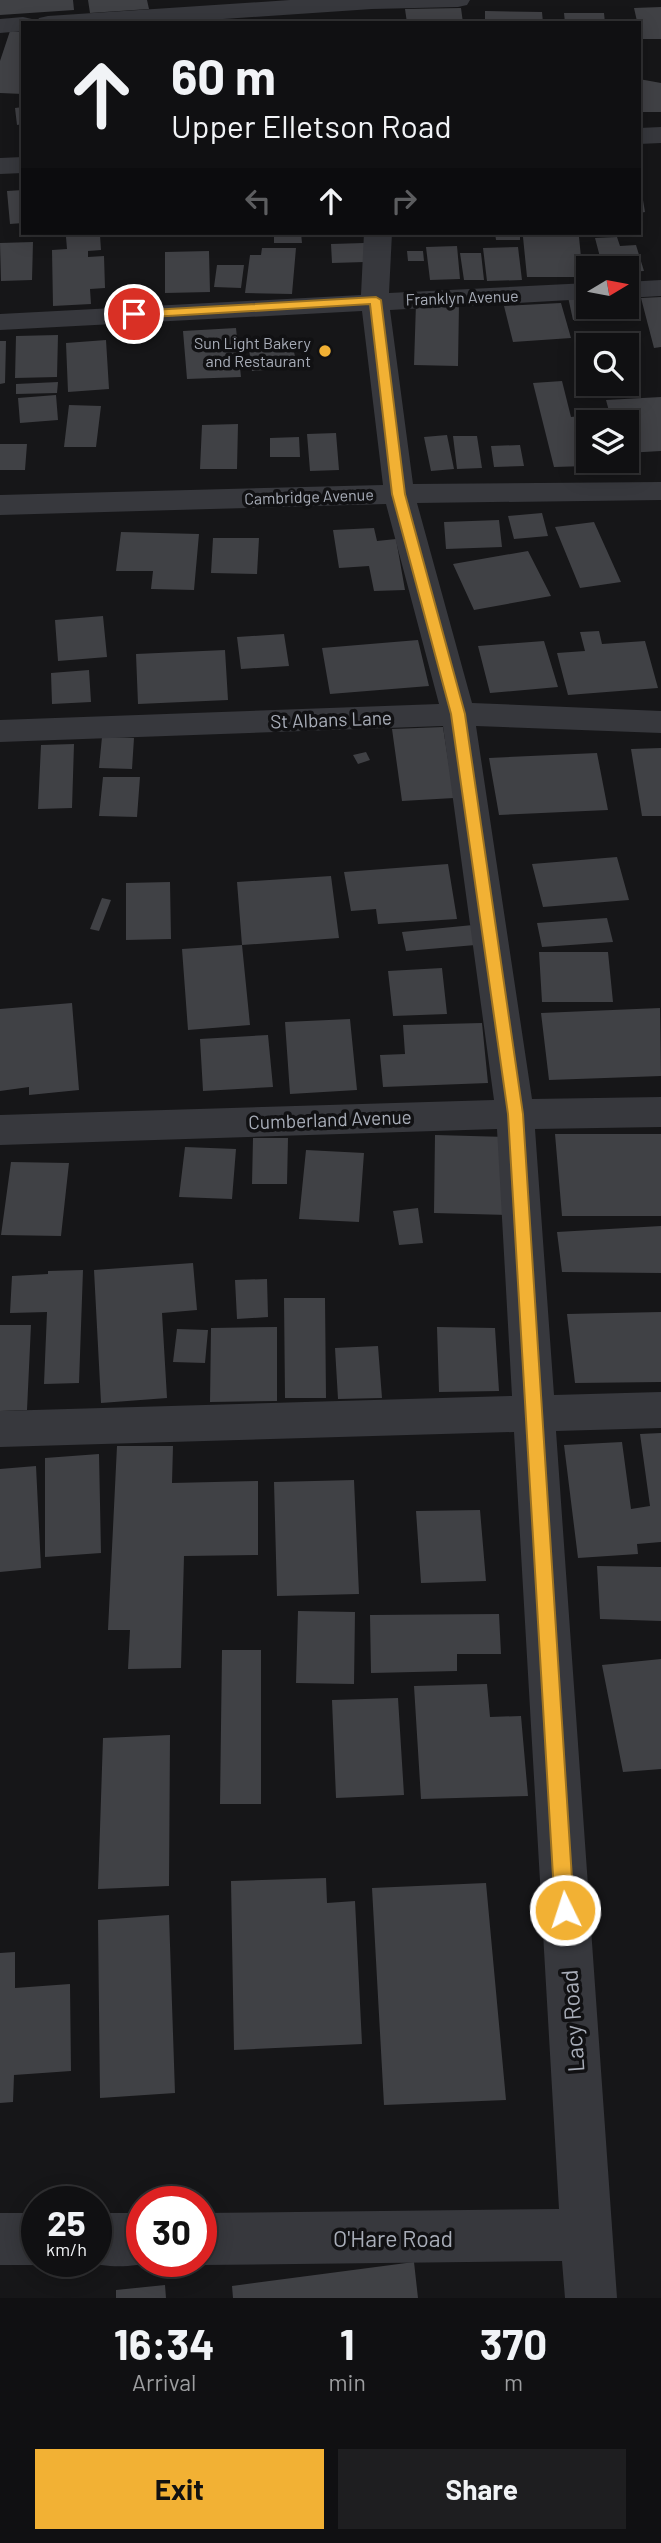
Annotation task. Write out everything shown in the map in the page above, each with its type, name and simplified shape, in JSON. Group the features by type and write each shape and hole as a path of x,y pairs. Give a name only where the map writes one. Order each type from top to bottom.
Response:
{"street":[{"path":"91,21 373,8 458,0"},
{"path":"0,26 21,24"},
{"path":"641,136 661,135"},
{"path":"0,166 21,164"},
{"name":"Lacy Road","path":"377,235 376,300 399,494 458,714 515,1114 591,2298"},
{"path":"639,289 661,288"},
{"name":"Franklyn Avenue","path":"0,322 376,300 576,292"},
{"name":"Cambridge Avenue","path":"0,505 399,494 661,491"},
{"name":"St Albans Lane","path":"0,731 458,714 661,722"},
{"name":"Cumberland Avenue","path":"0,1130 661,1112"},
{"path":"0,1429 534,1432 661,1410"},
{"name":"O'Hare Road","path":"217,2239 586,2235"},
{"path":"0,2239 21,2239"}],"building":[{"path":"0,0 73,0 74,10 0,15"},
{"path":"88,0 147,0 149,9 90,13"},
{"path":"661,7 661,39 641,39 641,21 637,21 634,8"},
{"path":"461,8 463,21 407,21 405,9"},
{"path":"485,11 542,12 543,21 485,21"},
{"path":"564,13 604,13 605,21 565,21"},
{"path":"10,31 21,32 21,94 0,93 0,61"},
{"path":"641,79 661,83 661,112 642,112"},
{"path":"21,107 21,124 17,125 15,108"},
{"path":"641,188 645,212 641,213"},
{"path":"21,190 21,223 10,224 7,191"},
{"path":"100,235 101,250 88,251 88,257 104,256 105,288 90,289 91,304 53,306 52,250 67,249 66,237"},
{"path":"274,235 301,235 302,243 274,243"},
{"path":"495,235 520,235 520,240 496,240"},
{"path":"523,237 579,237 581,256 576,256 576,277 527,277"},
{"path":"617,237 620,246 636,245 644,271 639,271 639,256 600,256 595,238"},
{"path":"33,242 32,280 1,281 0,243"},
{"path":"364,243 365,262 332,263 331,244"},
{"path":"457,246 460,279 430,280 426,247"},
{"path":"518,247 522,280 487,281 483,248"},
{"path":"262,248 296,248 292,294 245,293 250,255 261,255"},
{"path":"209,251 210,292 165,293 165,252"},
{"path":"407,251 423,251 424,261 408,261"},
{"path":"460,253 481,253 484,280 464,280"},
{"path":"217,265 244,265 241,288 214,287"},
{"path":"568,297 576,297 576,319 600,319 573,320"},
{"path":"661,297 661,347 654,348 641,298"},
{"path":"416,303 459,304 458,366 414,365"},
{"path":"561,303 571,338 513,342 504,306"},
{"path":"236,328 241,377 187,379 183,331"},
{"path":"58,335 57,377 15,378 16,336"},
{"path":"106,340 109,389 68,392 66,343"},
{"path":"0,341 6,341 5,383 0,384"},
{"path":"293,346 297,368 252,371 249,349"},
{"path":"562,381 571,417 576,416 576,466 554,467 533,383"},
{"path":"58,382 57,393 16,394 16,384"},
{"path":"56,395 58,420 20,423 18,398"},
{"path":"661,397 661,451 639,452 639,410 609,410 606,400"},
{"path":"69,405 101,406 96,447 64,447"},
{"path":"238,424 237,469 200,469 202,425"},
{"path":"336,433 339,470 310,471 307,434"},
{"path":"447,435 454,469 431,471 424,437"},
{"path":"453,436 477,436 482,468 457,469"},
{"path":"299,437 300,457 270,457 270,438"},
{"path":"0,444 27,444 25,470 0,470"},
{"path":"520,445 524,466 494,467 491,446"},
{"path":"542,513 548,536 514,539 508,516"},
{"path":"499,520 502,547 446,549 444,522"},
{"path":"594,522 621,582 580,588 555,527"},
{"path":"374,528 377,541 396,539 405,590 374,591 369,566 339,568 333,530"},
{"path":"121,532 199,534 194,590 151,589 153,571 116,571"},
{"path":"213,538 259,538 257,574 211,573"},
{"path":"528,551 551,596 474,610 453,564"},
{"path":"103,616 107,657 58,661 55,620"},
{"path":"599,631 602,644 645,641 658,688 568,695 557,653 585,651 580,632"},
{"path":"284,634 289,666 241,669 237,637"},
{"path":"418,640 429,686 330,694 322,648"},
{"path":"544,641 558,687 490,693 478,646"},
{"path":"225,650 228,700 138,704 136,654"},
{"path":"89,670 91,702 52,704 51,673"},
{"path":"443,727 454,798 402,801 392,729"},
{"path":"102,737 134,738 132,769 99,768"},
{"path":"74,744 72,808 38,809 41,745"},
{"path":"661,748 661,816 642,816 631,749"},
{"path":"366,752 370,760 358,764 353,755"},
{"path":"597,753 608,810 499,815 489,758"},
{"path":"103,777 140,777 137,817 99,816"},
{"path":"617,857 629,900 543,907 532,864"},
{"path":"448,864 457,919 378,924 376,909 351,911 344,872"},
{"path":"331,876 339,938 242,945 237,882"},
{"path":"170,882 171,939 126,940 126,883"},
{"path":"102,898 111,900 99,931 90,929"},
{"path":"607,918 613,942 542,947 537,923"},
{"path":"483,924 487,944 406,951 402,932"},
{"path":"242,945 250,1025 188,1030 182,949"},
{"path":"539,952 608,952 613,1002 542,1002"},
{"path":"442,968 447,1014 393,1016 388,971"},
{"path":"72,1003 79,1090 29,1095 29,1087 0,1091 0,1009"},
{"path":"660,1008 661,1076 549,1080 541,1013"},
{"path":"350,1019 357,1090 290,1094 285,1022"},
{"path":"482,1023 488,1083 383,1087 380,1055 405,1054 403,1025"},
{"path":"268,1035 273,1087 203,1091 200,1039"},
{"path":"555,1134 661,1134 661,1216 562,1216"},
{"path":"435,1135 507,1137 508,1215 434,1213"},
{"path":"253,1138 288,1138 287,1184 252,1184"},
{"path":"185,1147 236,1149 232,1199 179,1197"},
{"path":"306,1150 364,1153 359,1222 299,1219"},
{"path":"11,1162 69,1163 61,1236 1,1235"},
{"path":"418,1208 423,1243 399,1245 393,1211"},
{"path":"661,1226 661,1273 562,1272 557,1232"},
{"path":"193,1263 197,1310 162,1313 167,1398 101,1403 94,1270"},
{"path":"83,1270 79,1383 44,1384 47,1312 10,1313 12,1276"},
{"path":"267,1279 268,1317 237,1319 235,1280"},
{"path":"284,1298 325,1298 326,1398 285,1398"},
{"path":"661,1312 661,1382 575,1383 567,1314"},
{"path":"0,1325 31,1325 27,1410 0,1411"},
{"path":"277,1327 277,1401 210,1402 211,1328"},
{"path":"437,1327 495,1328 499,1391 439,1392"},
{"path":"177,1329 208,1330 205,1363 173,1362"},
{"path":"378,1346 382,1398 338,1399 335,1348"},
{"path":"661,1433 661,1542 637,1544 638,1554 578,1558 564,1445 622,1442 631,1509 650,1506 640,1434"},
{"path":"117,1446 173,1446 172,1483 258,1481 258,1555 184,1556 181,1668 128,1669 130,1630 108,1630"},
{"path":"99,1454 101,1553 45,1557 45,1458"},
{"path":"36,1466 41,1568 0,1572 0,1469"},
{"path":"354,1480 359,1594 277,1596 274,1482"},
{"path":"480,1510 486,1581 421,1583 416,1511"},
{"path":"597,1566 661,1567 661,1621 600,1619"},
{"path":"298,1611 355,1612 354,1684 296,1683"},
{"path":"499,1614 501,1654 457,1654 457,1671 371,1673 370,1615"},
{"path":"222,1650 261,1650 261,1804 220,1804"},
{"path":"661,1659 661,1769 623,1772 602,1665"},
{"path":"487,1684 490,1717 521,1716 528,1796 421,1799 414,1686"},
{"path":"398,1698 404,1795 336,1798 332,1700"},
{"path":"170,1735 169,1886 98,1889 103,1738"},
{"path":"326,1878 327,1903 355,1901 362,2044 234,2050 231,1881"},
{"path":"486,1883 506,2100 384,2105 372,1888"},
{"path":"169,1915 175,2093 100,2098 98,1920"},
{"path":"15,1952 15,1988 70,1984 71,2071 14,2075 13,2102 0,2103 0,1953"},
{"path":"414,2262 418,2298 233,2298 232,2286"},
{"path":"165,2285 166,2298 116,2298 116,2290"}],"place":[{"name":"Sun Light Bakery and Restaurant","path":"325,351"}],"route":[{"path":"134,314 376,300 399,494 458,714 515,1114 565,1910"}]}
